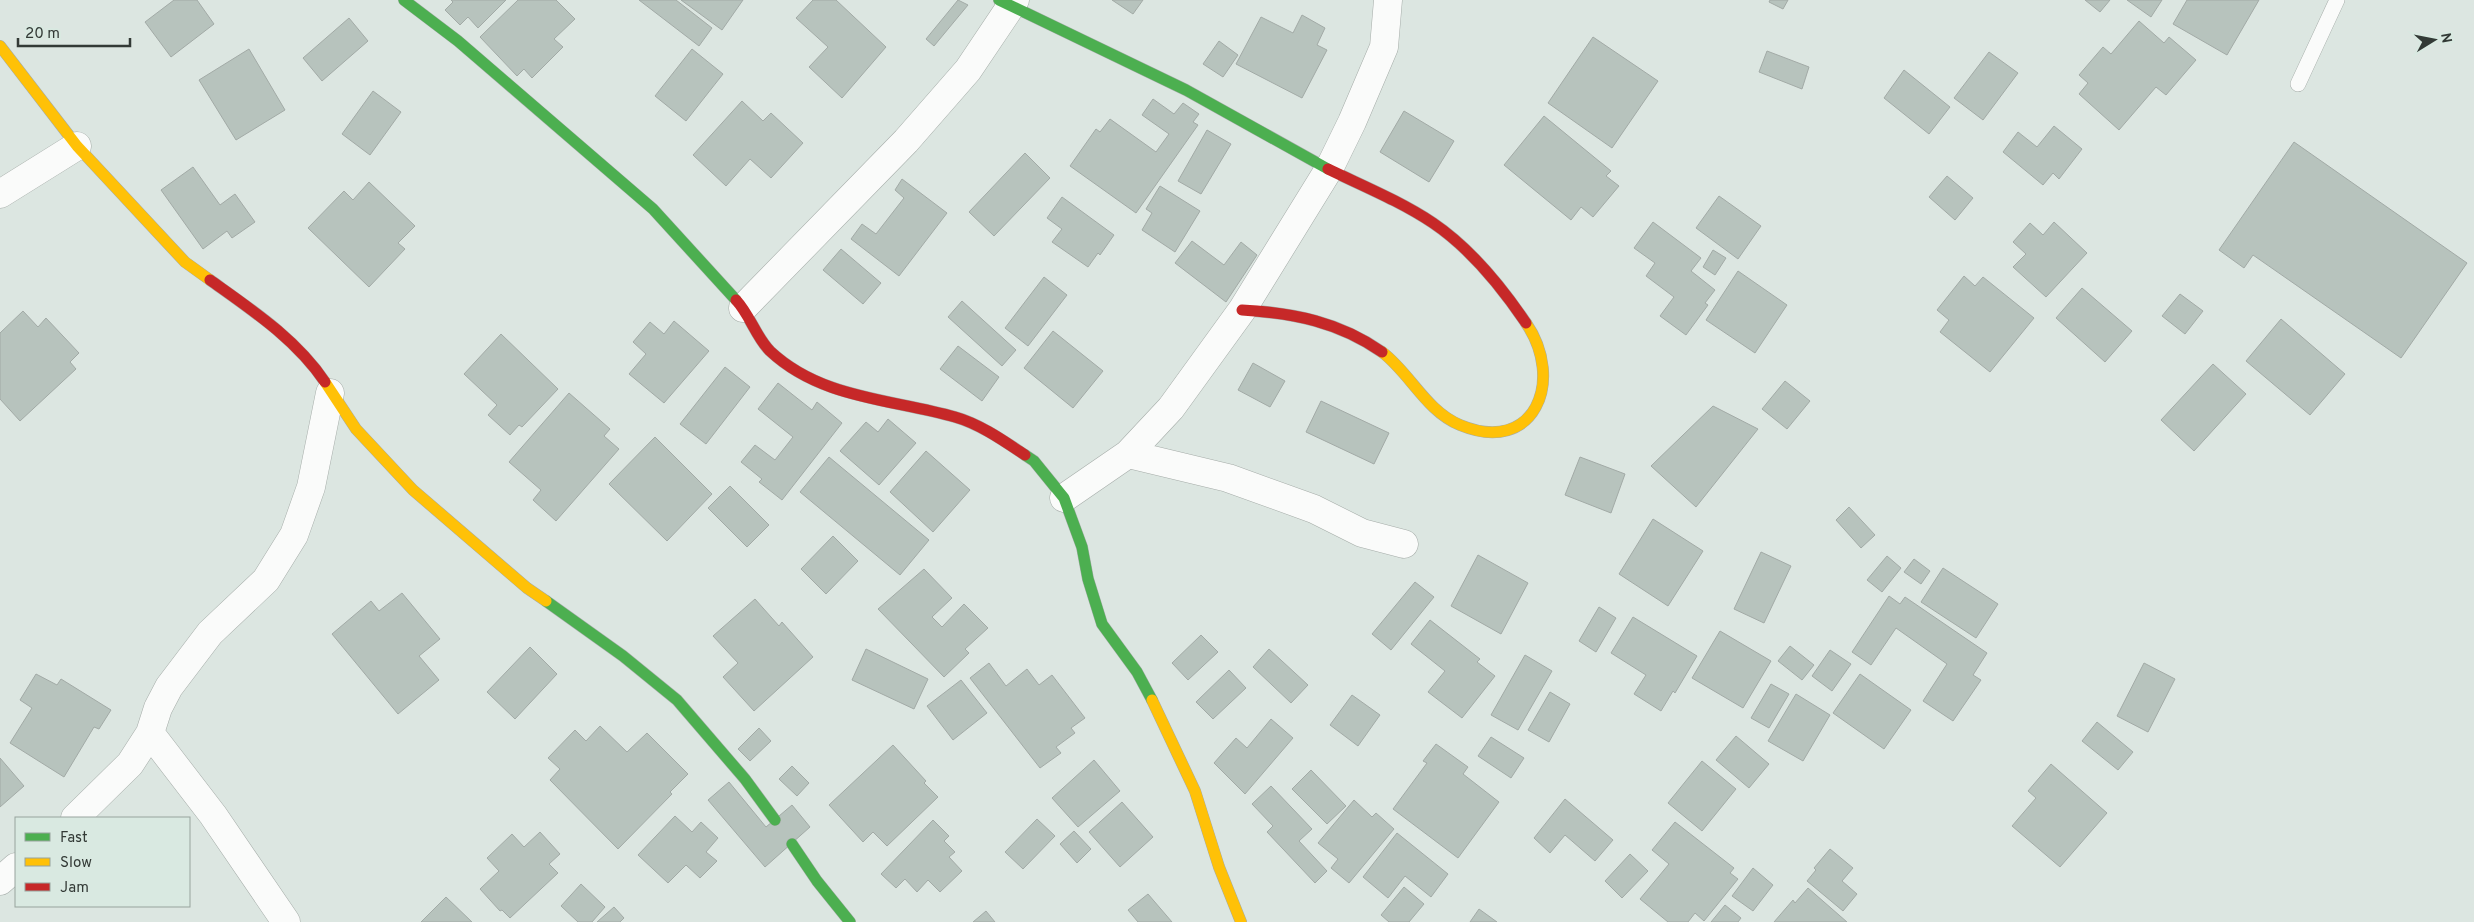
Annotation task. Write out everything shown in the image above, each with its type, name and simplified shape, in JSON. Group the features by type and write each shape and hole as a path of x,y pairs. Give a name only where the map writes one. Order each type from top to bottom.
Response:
{"street":[{"path":"404,0 458,41 653,209 743,308 769,350 802,375 839,391 957,417 997,436 1034,461 1064,498 1082,546 1088,579 1102,624 1137,672 1166,726 1195,791 1220,867 1241,922"},
{"path":"1064,498 1128,454 1171,408 1242,310 1329,169 1352,122 1384,47 1388,0"},
{"path":"743,308 906,141 968,70 1009,2 1171,82 1247,122 1329,169 1381,193 1416,212 1448,234 1480,266 1516,308 1535,338 1543,363 1544,385 1540,406 1518,426 1490,431 1463,426 1440,414 1394,363 1367,341 1322,320 1283,312 1242,310"},
{"path":"0,46 77,146 185,262 259,315 297,347 314,366 330,393 356,429 380,457 436,510 527,588 623,656 677,700 745,779 775,820"},
{"path":"0,194 77,146"},
{"path":"76,817 130,764 150,733 158,708 169,686 210,633 266,580 294,535 311,487 330,393"},
{"path":"1128,454 1228,478 1314,509 1362,533 1404,544"},
{"path":"150,733 212,815 286,922"},
{"path":"792,844 816,880 850,922"},
{"path":"0,881 15,869"}],"lane":[{"path":"2298,84 2337,0"}],"building":[{"path":"174,0 197,0 214,24 171,57 145,22"},
{"path":"451,0 506,0 478,28 468,17 460,25 445,10 453,2"},
{"path":"518,0 556,0 575,19 554,39 563,47 532,78 524,69 517,76 480,37"},
{"path":"639,0 676,0 712,28 699,46"},
{"path":"681,0 743,0 722,30"},
{"path":"813,0 836,0 886,47 842,98 809,67 828,47 796,18"},
{"path":"958,0 968,5 934,46 926,39"},
{"path":"1112,0 1143,0 1133,14"},
{"path":"1770,0 1788,0 1783,9 1769,2"},
{"path":"2085,0 2110,0 2100,12"},
{"path":"2127,0 2162,0 2151,17"},
{"path":"2187,0 2259,0 2227,55 2173,24"},
{"path":"1302,15 1325,28 1317,45 1327,50 1302,98 1236,64 1261,17 1293,33"},
{"path":"349,18 368,41 322,81 303,58"},
{"path":"2139,21 2164,43 2169,37 2196,60 2166,95 2156,87 2119,130 2079,94 2088,83 2079,75 2103,47 2111,54"},
{"path":"1593,37 1658,81 1612,148 1548,103"},
{"path":"1219,41 1238,55 1223,77 1203,64"},
{"path":"249,49 285,110 236,140 199,80"},
{"path":"692,49 723,74 686,121 655,96"},
{"path":"1767,51 1809,67 1802,89 1759,72"},
{"path":"1989,52 2018,73 1983,120 1954,98"},
{"path":"1904,70 1950,107 1929,134 1884,98"},
{"path":"373,91 401,112 370,155 342,134"},
{"path":"1153,99 1174,114 1183,103 1199,114 1193,122 1198,125 1136,213 1070,166 1096,129 1100,132 1110,119 1156,152 1169,134 1142,115"},
{"path":"742,101 763,121 771,113 803,143 771,178 750,159 726,186 693,155"},
{"path":"1404,111 1454,141 1429,182 1380,152"},
{"path":"1544,116 1611,171 1606,176 1619,186 1593,217 1581,207 1571,220 1504,165"},
{"path":"2054,126 2082,149 2059,179 2053,173 2043,185 2003,152 2018,132 2037,147"},
{"path":"1207,130 1231,144 1201,194 1178,181"},
{"path":"2294,142 2467,263 2401,358 2253,255 2244,268 2219,250"},
{"path":"1025,153 1050,178 994,236 969,212"},
{"path":"193,167 220,205 235,194 255,222 232,238 227,231 203,249 161,190"},
{"path":"1947,176 1973,198 1955,220 1929,197"},
{"path":"902,179 947,213 899,276 851,239 862,224 876,234 904,198 895,190"},
{"path":"369,182 415,226 398,243 405,249 369,287 308,228 344,191 353,200"},
{"path":"1160,186 1200,211 1175,252 1142,230 1152,213 1146,209"},
{"path":"1719,196 1761,226 1738,259 1696,228"},
{"path":"1062,197 1114,235 1100,255 1098,253 1088,267 1052,242 1062,229 1047,218"},
{"path":"1653,222 1701,258 1691,271 1715,290 1705,303 1708,305 1686,335 1660,316 1674,297 1646,276 1655,263 1634,248"},
{"path":"2054,222 2087,253 2046,297 2013,267 2026,254 2013,242 2030,223 2043,235"},
{"path":"1192,241 1224,265 1241,242 1257,255 1226,302 1175,263"},
{"path":"841,249 881,283 863,304 823,270"},
{"path":"1713,250 1726,258 1715,275 1703,267"},
{"path":"1738,271 1787,305 1755,353 1706,320"},
{"path":"1964,276 1975,286 1983,277 2034,318 1990,372 1940,332 1949,320 1937,310"},
{"path":"1044,277 1067,295 1028,346 1005,328"},
{"path":"2082,288 2132,331 2105,362 2056,318"},
{"path":"2180,294 2203,311 2185,334 2162,316"},
{"path":"962,301 1016,350 1002,366 948,317"},
{"path":"23,311 38,327 46,318 79,353 70,362 76,369 20,421 0,399 0,333"},
{"path":"2281,319 2345,374 2310,415 2246,361"},
{"path":"674,321 709,351 664,403 629,374 646,354 633,342 650,322 664,334"},
{"path":"1053,331 1103,371 1073,408 1024,368"},
{"path":"501,334 558,389 522,427 519,425 510,435 488,415 497,405 464,374"},
{"path":"958,346 999,377 982,401 940,369"},
{"path":"1253,363 1285,381 1270,407 1238,390"},
{"path":"2213,364 2246,394 2194,451 2161,420"},
{"path":"725,367 750,387 706,444 680,424"},
{"path":"1785,381 1810,401 1787,429 1762,409"},
{"path":"778,383 812,410 817,402 842,423 782,500 759,482 762,479 741,462 755,445 775,460 793,437 758,409"},
{"path":"569,393 610,429 604,436 619,449 556,521 533,500 541,490 509,462"},
{"path":"1321,401 1389,433 1374,464 1306,432"},
{"path":"1713,406 1758,429 1696,507 1651,466"},
{"path":"888,419 916,443 879,485 840,451 866,422 878,432"},
{"path":"655,437 712,494 667,541 609,484"},
{"path":"926,451 970,490 933,532 890,492"},
{"path":"829,457 929,540 900,575 800,492"},
{"path":"1580,457 1625,474 1611,513 1565,495"},
{"path":"730,486 769,525 747,547 708,508"},
{"path":"1849,507 1875,535 1861,548 1836,520"},
{"path":"1653,519 1703,551 1668,606 1619,574"},
{"path":"833,536 858,561 826,594 801,569"},
{"path":"1761,552 1791,566 1764,623 1734,609"},
{"path":"1478,555 1528,583 1501,634 1451,606"},
{"path":"1887,556 1901,568 1882,592 1867,580"},
{"path":"1914,559 1930,571 1921,584 1904,572"},
{"path":"1943,568 1998,604 1976,638 1921,602"},
{"path":"924,569 952,598 932,617 942,627 964,604 988,628 965,649 969,653 944,677 878,609"},
{"path":"1415,582 1434,597 1391,650 1372,634"},
{"path":"402,593 440,639 419,656 439,680 398,714 332,634 371,601 379,611"},
{"path":"1889,596 1900,604 1905,597 1987,653 1973,675 1981,680 1953,721 1923,701 1947,664 1896,628 1871,665 1852,652"},
{"path":"755,599 779,626 782,622 813,657 754,711 723,677 738,663 713,636"},
{"path":"1599,607 1616,618 1596,652 1579,641"},
{"path":"1633,617 1697,656 1675,693 1673,691 1661,711 1634,694 1646,675 1611,653"},
{"path":"1430,620 1480,659 1477,662 1495,676 1462,718 1428,692 1445,671 1411,644"},
{"path":"1720,631 1771,661 1743,708 1692,678"},
{"path":"1201,635 1218,652 1188,680 1172,663"},
{"path":"1790,646 1814,665 1802,680 1778,661"},
{"path":"530,647 557,674 515,719 487,692"},
{"path":"866,649 928,679 914,709 852,680"},
{"path":"1269,649 1308,685 1291,703 1253,667"},
{"path":"1830,650 1851,664 1832,691 1812,676"},
{"path":"1525,655 1552,671 1518,730 1491,715"},
{"path":"989,663 1006,686 1027,669 1039,685 1052,675 1085,718 1071,728 1075,733 1056,747 1061,753 1040,768 970,678"},
{"path":"2144,663 2175,679 2148,732 2117,716"},
{"path":"1229,670 1246,688 1213,719 1196,702"},
{"path":"36,674 57,685 61,679 111,710 99,729 94,727 64,777 10,743 32,708 20,700"},
{"path":"1860,674 1911,710 1884,749 1833,713"},
{"path":"961,680 987,713 953,740 927,706"},
{"path":"1771,684 1789,694 1769,728 1751,718"},
{"path":"1550,692 1570,704 1549,742 1528,730"},
{"path":"1796,694 1830,715 1803,761 1768,741"},
{"path":"1352,695 1380,715 1358,746 1330,725"},
{"path":"1271,719 1293,738 1245,794 1214,763 1236,738 1247,748"},
{"path":"2097,722 2133,752 2118,770 2082,741"},
{"path":"600,726 627,752 647,733 688,774 670,792 672,794 618,849 550,780 560,769 548,758 575,730 586,741"},
{"path":"759,728 771,741 750,761 738,749"},
{"path":"1736,736 1769,764 1749,788 1716,760"},
{"path":"1491,737 1524,758 1511,778 1478,756"},
{"path":"1436,744 1468,767 1463,774 1499,802 1458,858 1393,809 1427,763 1423,761"},
{"path":"893,745 938,797 887,846 873,832 863,842 829,805"},
{"path":"0,758 24,786 0,807"},
{"path":"1094,760 1120,791 1078,827 1052,798"},
{"path":"1702,761 1736,789 1702,831 1668,803"},
{"path":"2051,764 2107,813 2060,867 2012,826 2036,798 2028,791"},
{"path":"792,766 809,783 797,796 779,779"},
{"path":"1311,770 1346,806 1327,824 1292,789"},
{"path":"729,782 766,827 792,805 810,827 765,867 708,800"},
{"path":"1271,786 1312,829 1299,841 1327,871 1315,883 1267,832 1273,826 1252,804"},
{"path":"1565,799 1613,840 1595,861 1565,835 1550,853 1534,838"},
{"path":"1354,800 1372,817 1376,813 1394,829 1349,883 1331,868 1338,859 1318,843"},
{"path":"1122,802 1153,837 1120,867 1089,832"},
{"path":"675,816 692,832 701,822 718,838 706,852 717,861 700,878 686,865 668,883 638,855"},
{"path":"1037,819 1055,836 1023,869 1005,852"},
{"path":"933,820 949,836 944,841 955,852 949,857 962,871 940,892 928,880 917,892 905,879 896,888 881,874"},
{"path":"1675,822 1734,868 1730,873 1738,879 1704,921 1695,913 1688,922 1668,922 1640,899 1669,864 1652,850"},
{"path":"1074,831 1091,849 1077,863 1060,844"},
{"path":"540,832 560,854 549,864 558,873 510,918 502,910 500,911 480,889 499,871 487,858 512,834 524,847"},
{"path":"1397,833 1448,874 1431,897 1405,876 1388,898 1363,877"},
{"path":"1830,849 1853,868 1842,881 1857,894 1843,911 1807,881 1816,870 1814,868"},
{"path":"1630,854 1648,871 1622,898 1605,881"},
{"path":"1753,868 1773,885 1753,911 1732,896"},
{"path":"581,884 605,907 592,922 578,922 561,906"},
{"path":"1404,887 1424,904 1409,922 1389,922 1381,915"},
{"path":"1808,888 1847,922 1774,922 1793,900 1795,903"},
{"path":"1148,894 1172,922 1138,922 1128,910"},
{"path":"446,897 472,922 421,922"},
{"path":"1725,905 1741,918 1738,922 1711,922"},
{"path":"614,907 624,918 620,922 597,922"},
{"path":"1479,909 1497,922 1470,922"},
{"path":"986,911 995,922 973,922"}],"traffic: fast":[{"path":"404,0 458,41 653,209 736,300"},
{"path":"999,0 1186,90 1328,169"},
{"path":"1025,455 1034,461 1064,498 1082,547 1088,579 1102,624 1137,672 1152,700"},
{"path":"546,601 623,656 677,700 745,779 775,820"},
{"path":"792,844 817,881 850,922"}],"traffic: slow":[{"path":"0,46 77,146 185,262 210,280"},
{"path":"1382,352 1401,370 1437,411 1448,419 1460,425 1486,432 1507,430 1524,421 1536,407 1542,388 1543,367 1537,345 1526,323"},
{"path":"325,382 356,429 413,490 527,588 546,601"},
{"path":"1152,700 1195,791 1219,867 1241,922"}],"traffic: jam":[{"path":"1328,169 1408,208 1447,233 1484,268 1526,323"},
{"path":"210,280 257,314 287,339 301,352 325,382"},
{"path":"736,300 770,351 790,367 812,379 858,395 964,420 992,433 1025,455"},
{"path":"1242,310 1298,317 1333,326 1382,352"}]}
